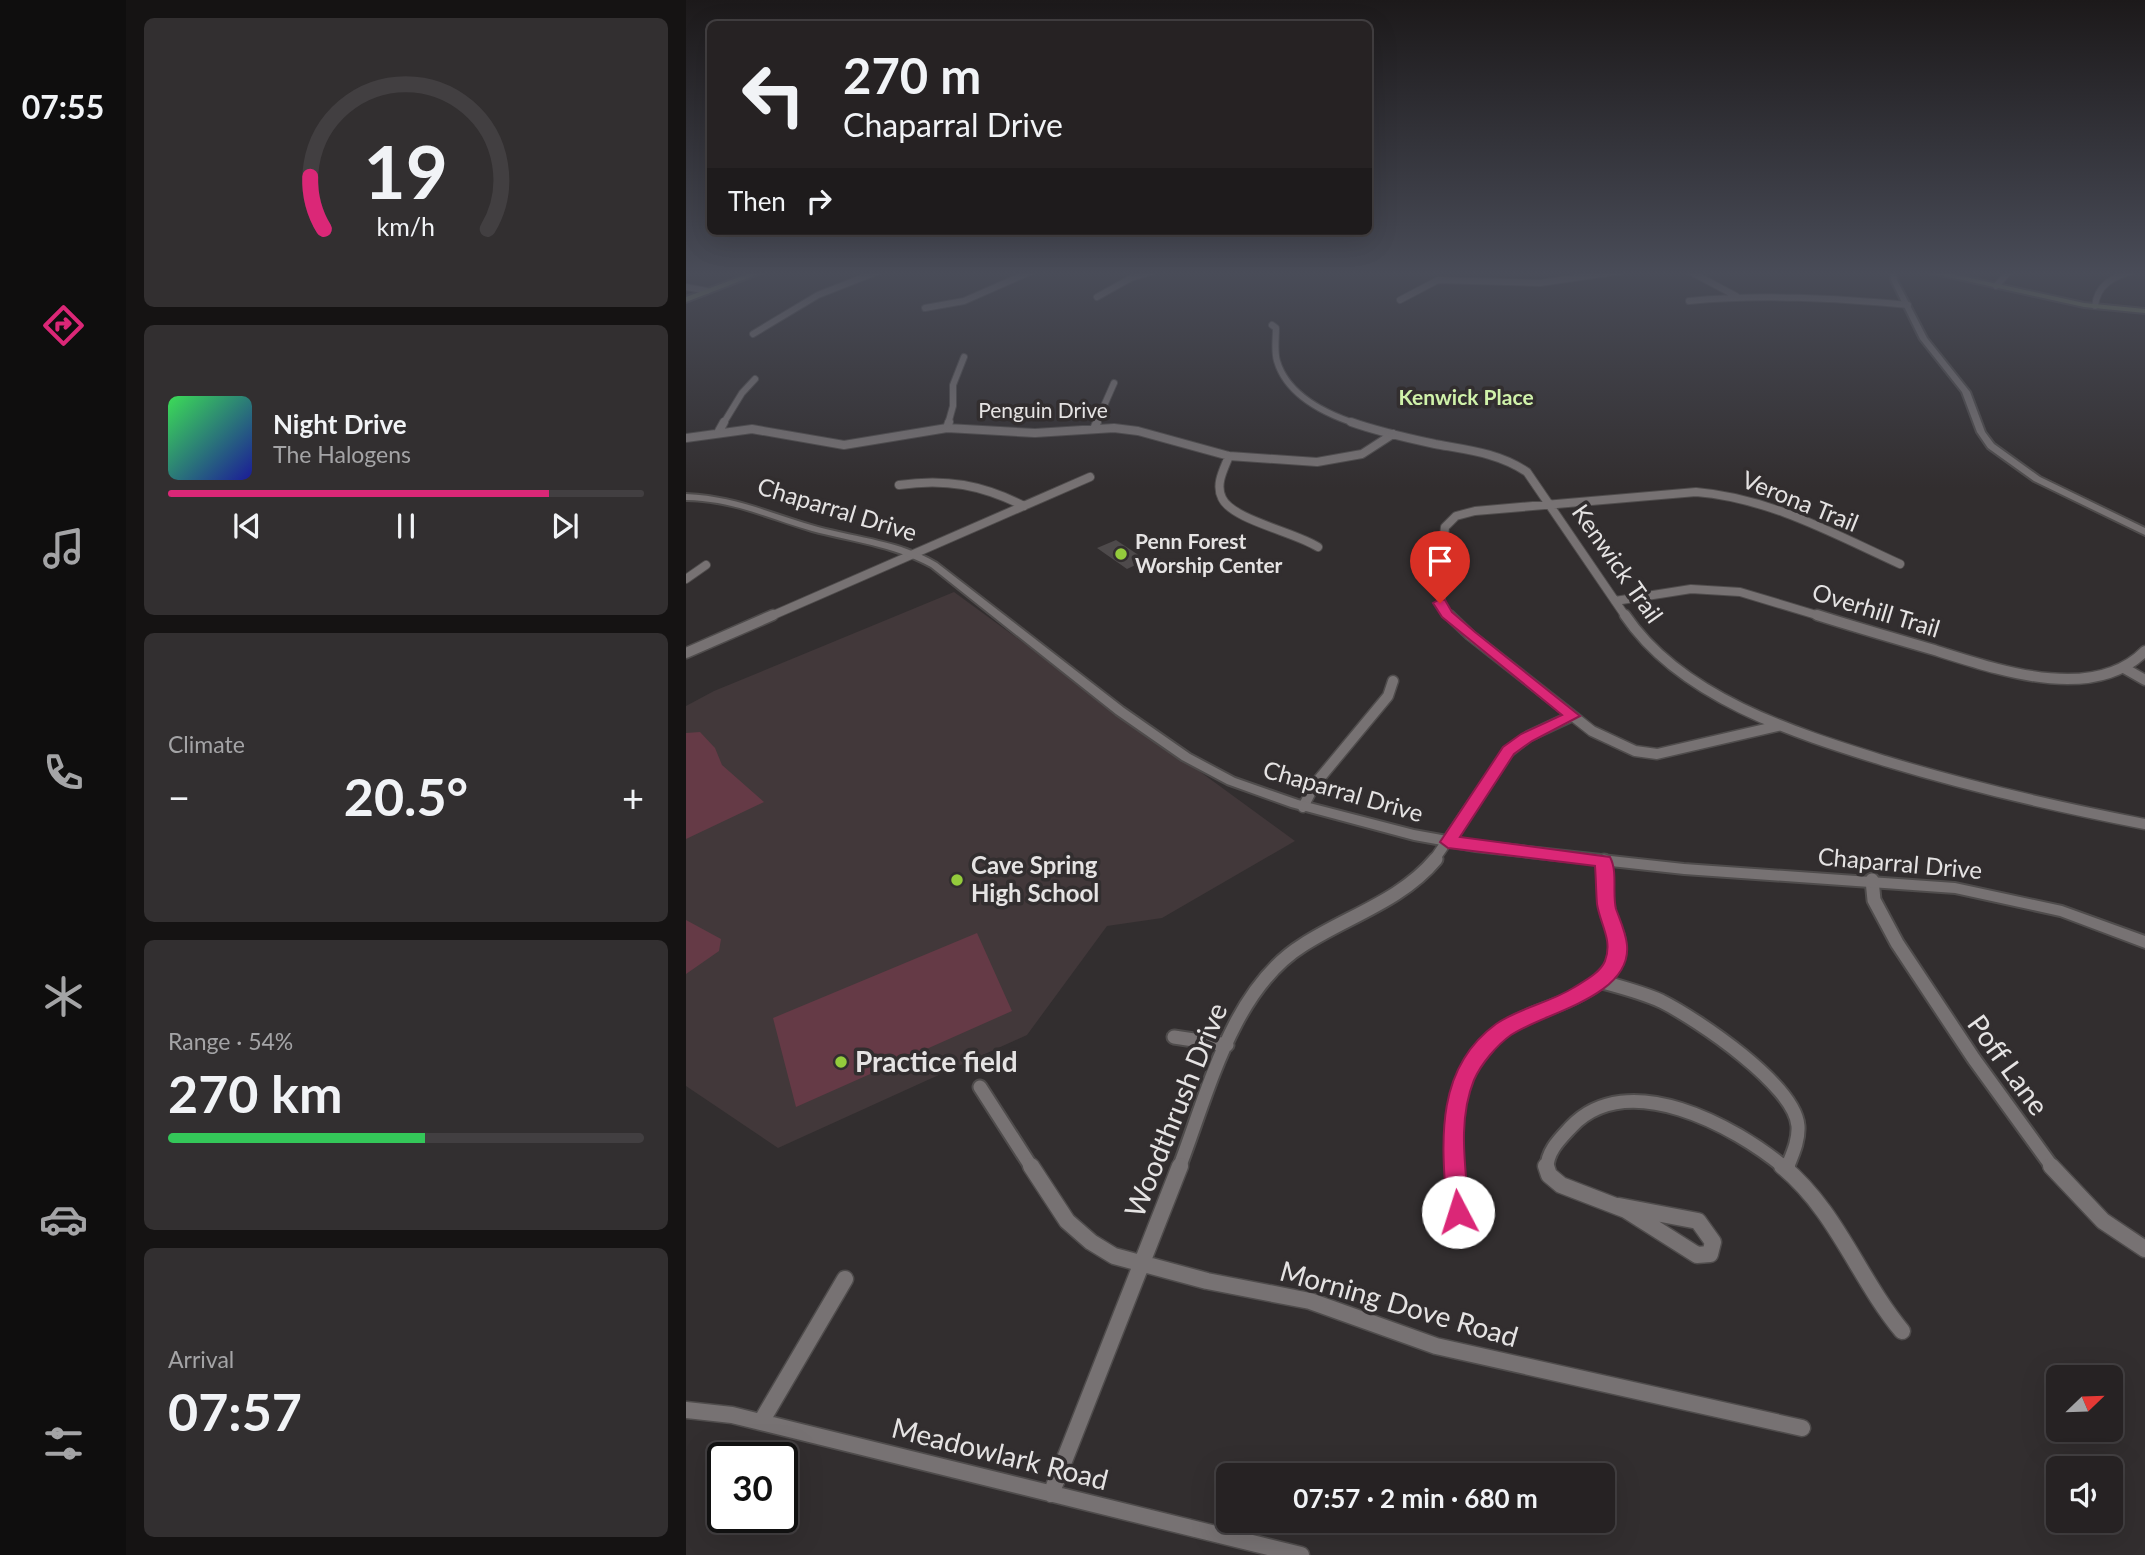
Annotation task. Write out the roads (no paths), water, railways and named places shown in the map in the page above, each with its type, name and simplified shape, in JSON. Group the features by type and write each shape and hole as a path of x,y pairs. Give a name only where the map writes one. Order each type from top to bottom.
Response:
{"street":[{"name":"Kenwick Trail","path":"1275,344 1278,366 1287,380 1306,398 1332,415 1393,434 1484,452 1511,461 1531,476 1615,601 1647,643 1679,671 1718,696 1778,726 1842,748 2002,795 2145,824"},
{"path":"1928,344 1959,381 1981,432 1999,454 2036,479 2145,532"},
{"path":"947,428 953,406 953,385 964,357"},
{"path":"719,431 742,393 755,379"},
{"path":"1094,429 1114,383"},
{"name":"Penguin Drive","path":"686,438 719,431 763,429 818,442 844,444 947,428 1035,433 1094,429 1133,430 1229,456 1329,461 1371,450 1393,434"},
{"path":"1229,456 1220,491 1226,507 1245,519 1305,537 1318,547"},
{"path":"686,653 1090,477"},
{"path":"899,485 958,481 991,489 1024,506"},
{"name":"Verona Trail","path":"1778,726 1657,754 1620,746 1592,731 1447,614 1440,599 1443,535 1452,519 1475,511 1696,492 1733,494 1771,506 1900,564"},
{"name":"Chaparral Drive","path":"686,497 739,502 801,525 914,554 934,565 1121,711 1186,757 1231,781 1303,807 1448,842 1684,869 1872,880 1955,888 2025,901 2092,921 2145,942"},
{"path":"686,579 706,565"},
{"name":"Overhill Trail","path":"1615,601 1691,589 1727,590 2018,674 2078,678 2098,676 2124,668 2141,657 2145,651"},
{"path":"2124,668 2145,680"},
{"path":"1303,807 1315,784 1388,695 1393,681"},
{"name":"Woodthrush Drive","path":"1051,1494 1247,1000 1272,968 1298,947 1396,894 1423,873 1448,842 1508,751 1526,738 1572,716"},
{"path":"1458,1212 1453,1129 1459,1092 1471,1066 1490,1041 1503,1030 1517,1021 1569,1000 1599,981 1612,968 1619,946 1606,905 1604,861"},
{"name":"Poff Lane","path":"1872,880 1874,900 1895,941 1956,1037 2017,1120 2092,1212 2108,1227 2145,1249"},
{"path":"1599,981 1641,993 1684,1014 1758,1069 1782,1091 1795,1112 1798,1125 1794,1152 1786,1169"},
{"path":"1174,1037 1227,1045"},
{"name":"Morning Dove Road","path":"980,1087 1067,1221 1091,1242 1114,1256 1207,1281 1310,1301 1436,1346 1802,1428"},
{"path":"1619,1206 1696,1255 1710,1254 1713,1242 1698,1221 1619,1206 1561,1186 1548,1174 1546,1165 1547,1157 1559,1139 1587,1115 1613,1104 1638,1101 1670,1106 1718,1124 1786,1169 1816,1198 1832,1218 1874,1296 1902,1331"},
{"path":"761,1422 845,1279"},
{"name":"Meadowlark Road","path":"686,1410 761,1422 1301,1555"}],"place":[{"name":"Penn Forest Worship Center","path":"1121,554"},
{"name":"Cave Spring High School","path":"957,880"},
{"name":"Practice field","path":"841,1062"}],"district":[{"name":"Kenwick Place","path":"1466,398"}]}
